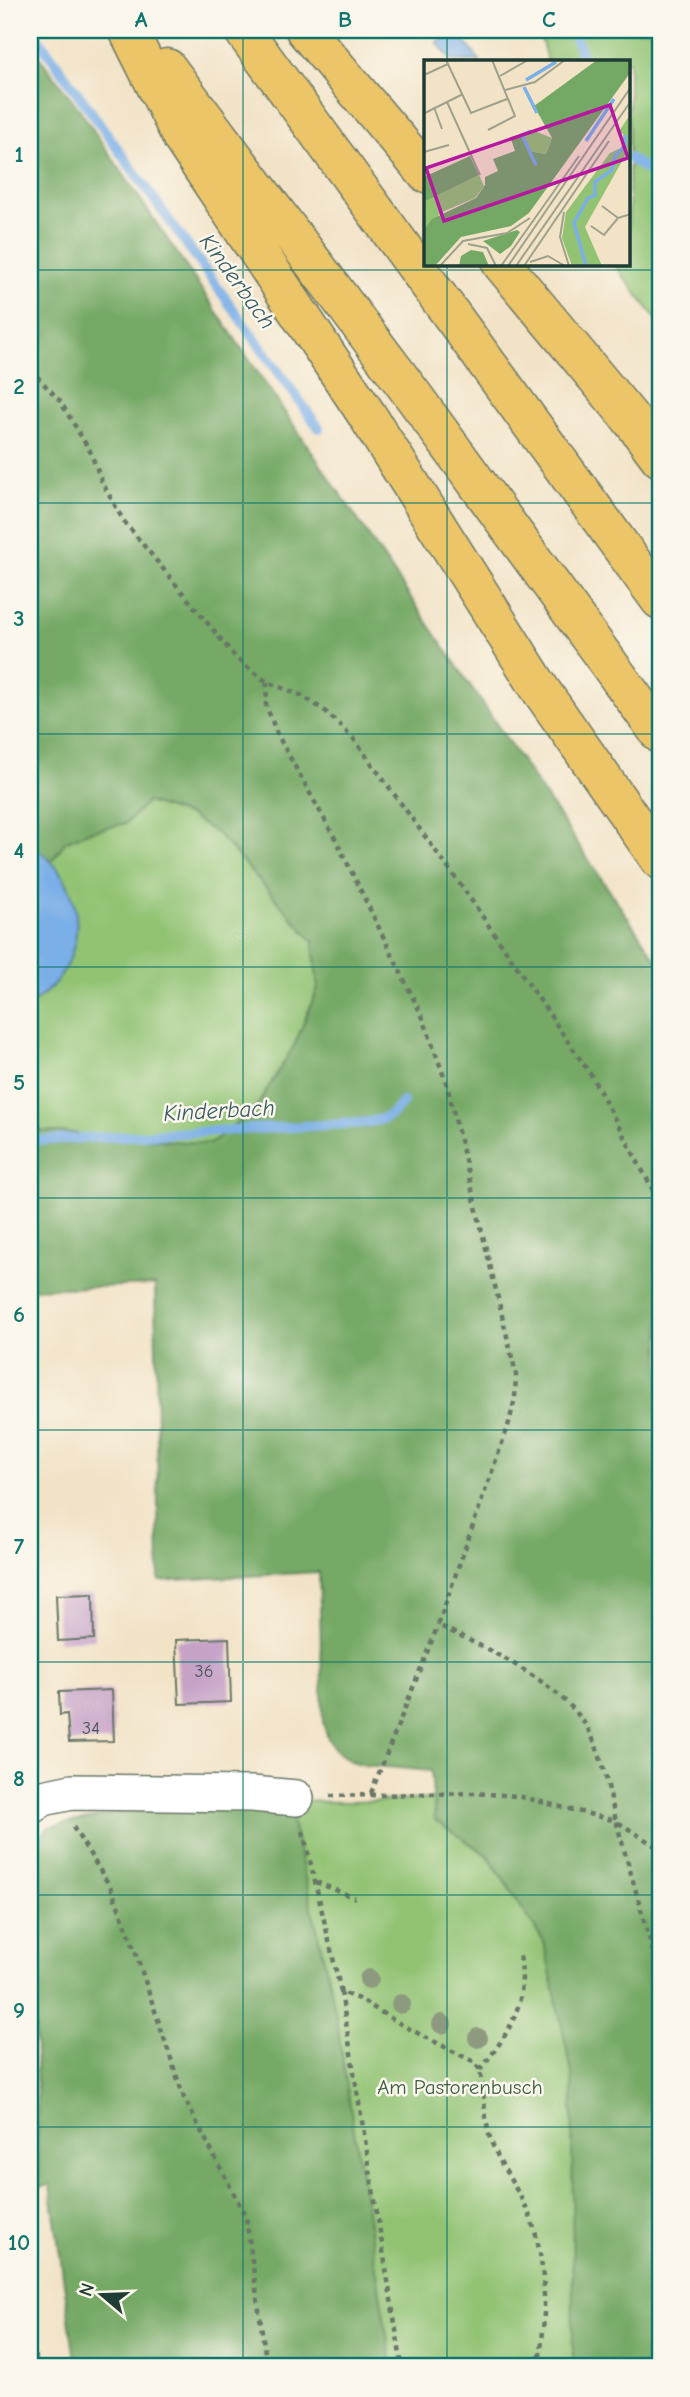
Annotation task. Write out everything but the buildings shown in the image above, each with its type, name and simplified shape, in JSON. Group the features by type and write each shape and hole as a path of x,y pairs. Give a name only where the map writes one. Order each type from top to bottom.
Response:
{"highway":[{"path":"128,30 182,138 367,415 540,689 660,860"},
{"path":"138,30 415,398 660,734"},
{"path":"243,30 660,600"},
{"path":"305,30 424,171"},
{"path":"504,266 631,419 660,458"}],"street":[{"path":"43,1801 72,1793 252,1794 296,1798"}],"path":[{"path":"30,369 60,401 90,451 102,482 123,520 237,659 267,682 303,696 326,712 353,738 465,891 591,1075 660,1203"},
{"path":"267,682 266,705 277,734 371,910 427,1029 447,1085 516,1374 515,1398 509,1423 438,1625 371,1793"},
{"path":"438,1625 486,1649 560,1694 590,1732 604,1773 660,1976"},
{"path":"402,2367 341,1992 296,1798 371,1793 473,1793 518,1797 616,1821 660,1849"},
{"path":"43,1801 78,1838 111,1888 130,1936 184,2098 246,2217 267,2367"},
{"path":"315,1882 355,1898"},
{"path":"480,2070 501,2042 520,2007 523,1991 520,1955"},
{"path":"341,1992 361,2000 402,2025 474,2062 480,2070 490,2137 497,2157 531,2221 541,2266 544,2337 538,2367"}],"green space":[{"path":"528,30 654,30 660,37 660,324 616,266 630,266 630,60 547,60 541,38"},
{"path":"30,45 77,106 660,965 660,2367 573,2367 572,2074 544,1942 488,1855 435,1820 431,1771 365,1765 351,1761 336,1751 328,1738 323,1723 319,1572 159,1581 155,1285 30,1289 30,1130 210,1144 257,1106 295,1044 318,988 313,941 219,835 190,816 147,802 126,823 87,832 65,842 51,862 30,845"},
{"path":"147,802 190,816 219,835 313,941 318,988 295,1044 257,1106 210,1144 30,1130 30,1004 37,1000 65,879 51,862 65,842 87,832 126,823"},
{"name":"Am Pastorenbusch","path":"434,1799 435,1820 487,1855 544,1942 573,2074 573,2367 392,2367 332,1994 287,1801"},
{"path":"287,1801 332,1994 392,2367 76,2367 50,2185 39,2187 31,1857 34,1843 49,1827 112,1814"}],"water":[{"path":"452,30 456,30 479,60 451,60 437,42"},
{"path":"30,845 50,861 65,880 74,901 76,924 74,946 65,968 50,988 30,1004"}],"waterway":[{"name":"Kinderbach","path":"32,30 319,428"},
{"name":"Kinderbach","path":"571,30 583,60"},
{"name":"Kinderbach","path":"630,159 660,176"},
{"name":"Kinderbach","path":"30,1141 362,1123 385,1118 403,1102"}]}
